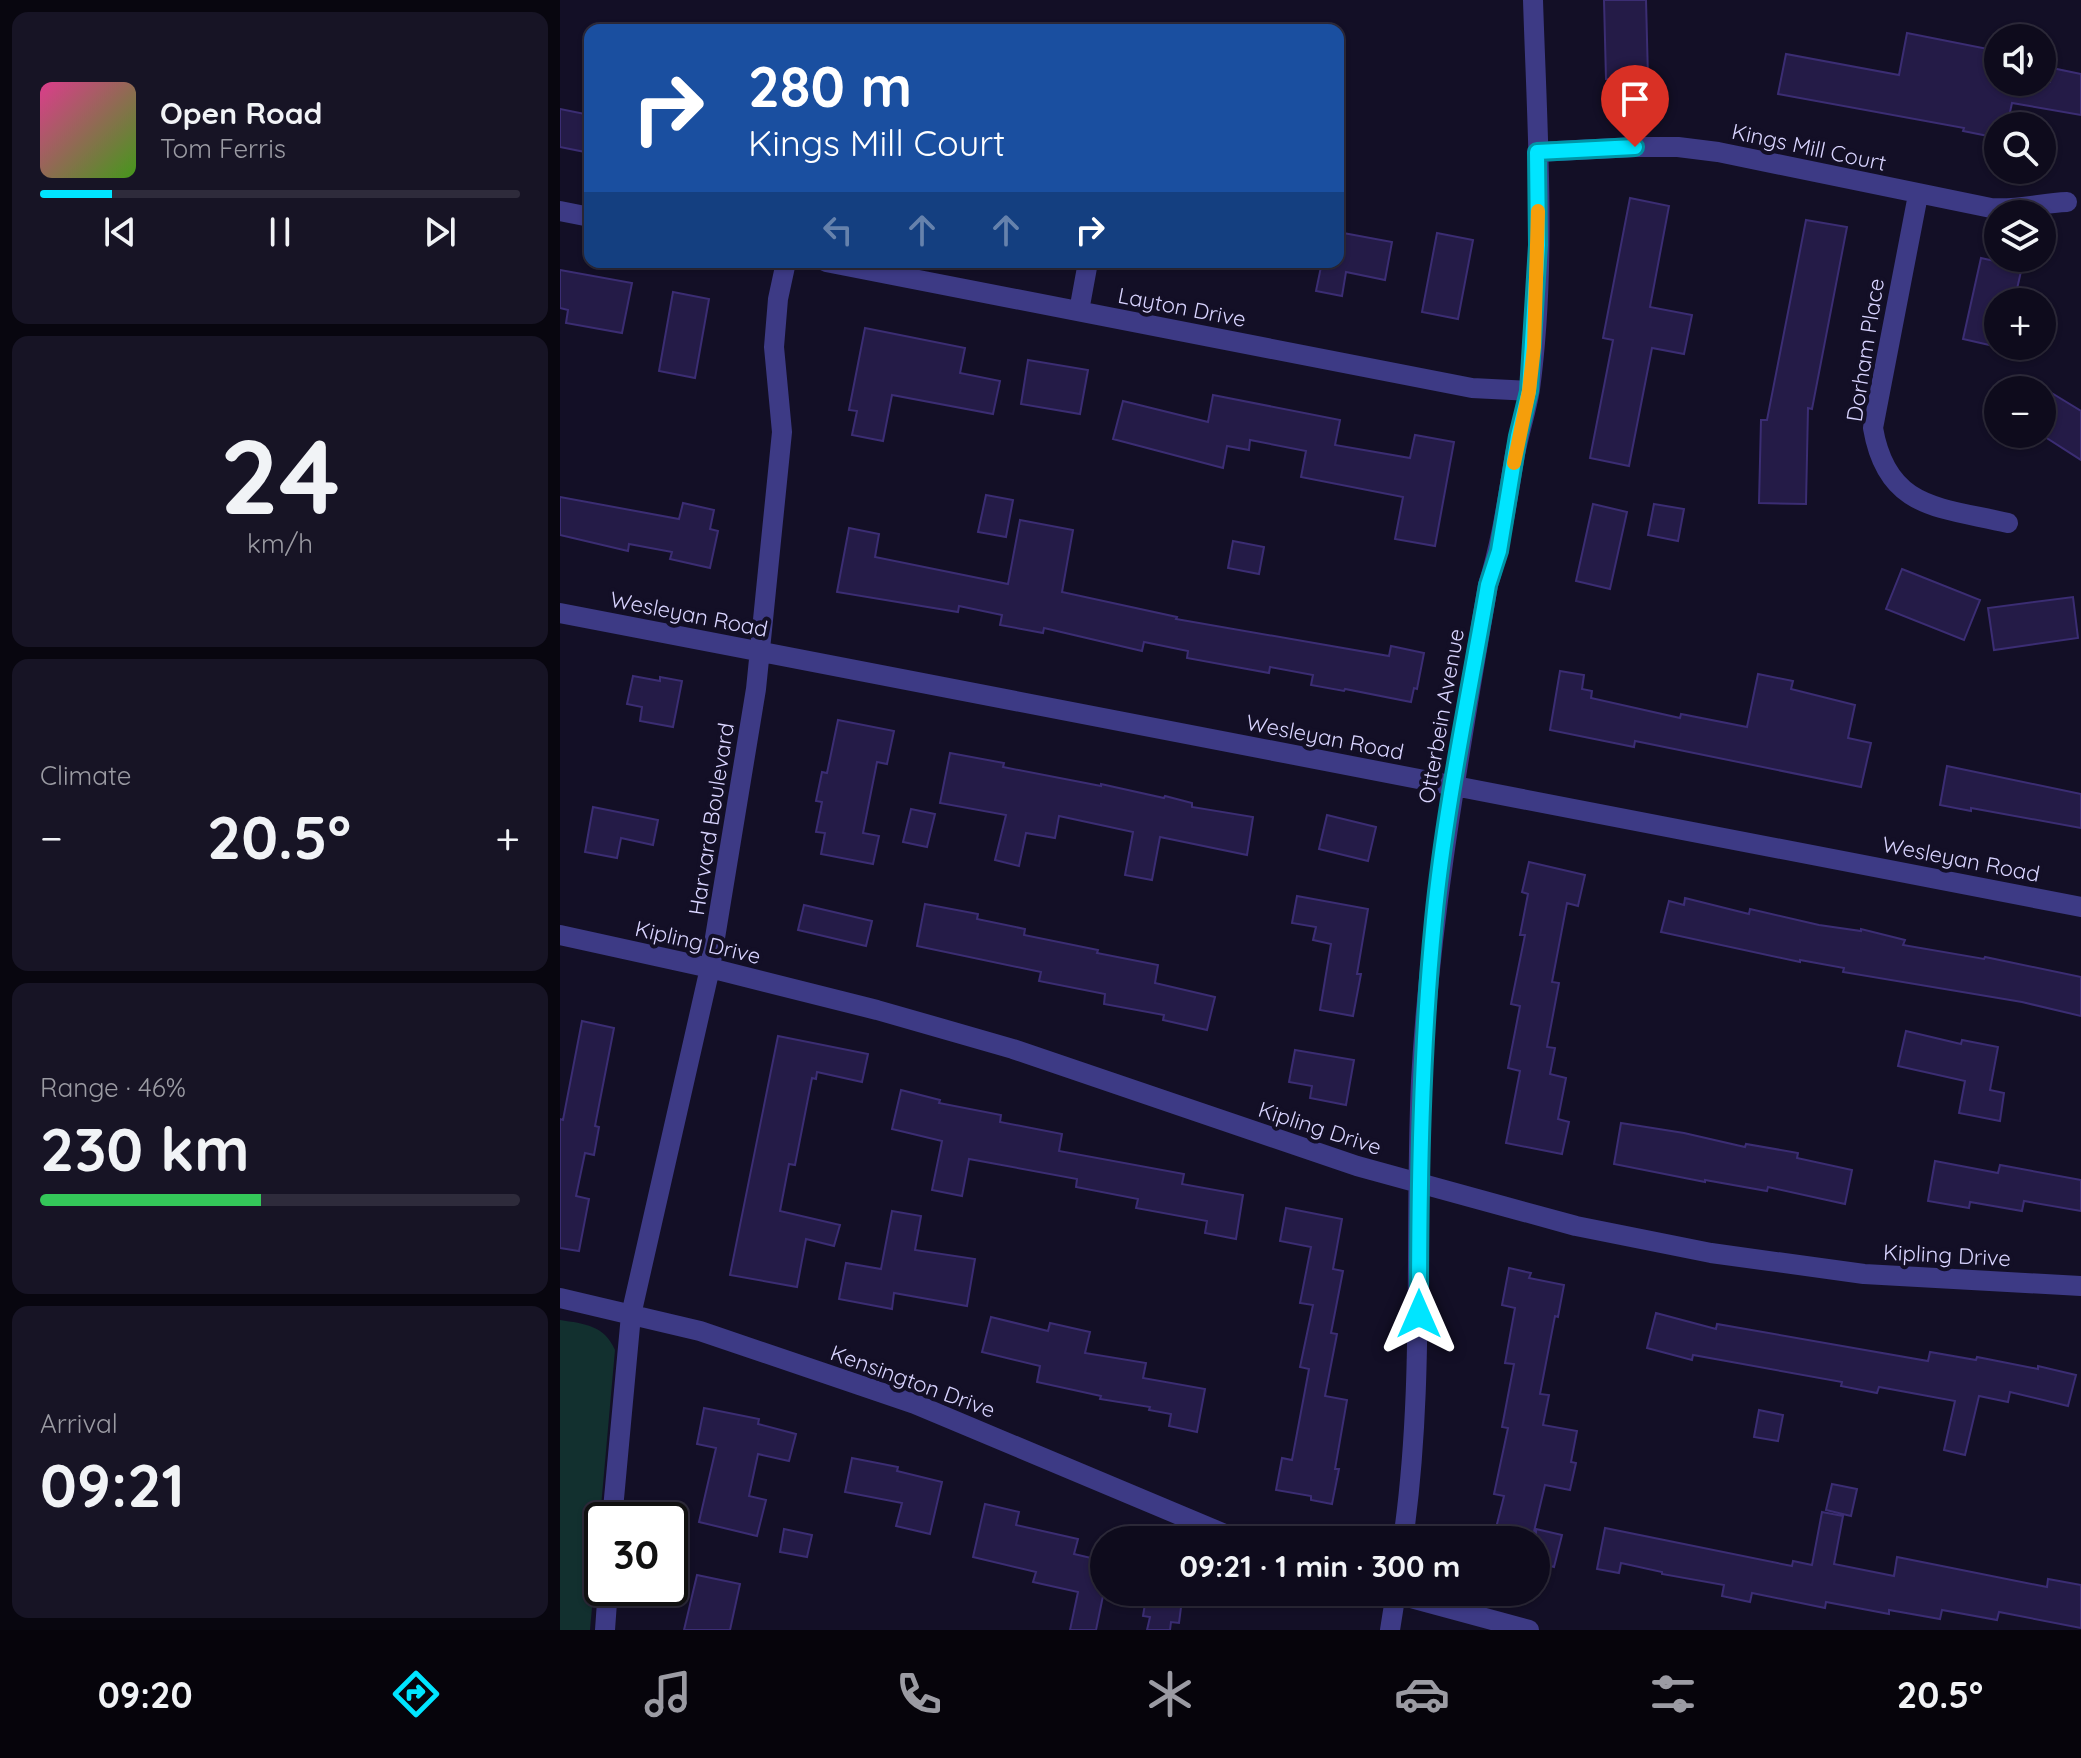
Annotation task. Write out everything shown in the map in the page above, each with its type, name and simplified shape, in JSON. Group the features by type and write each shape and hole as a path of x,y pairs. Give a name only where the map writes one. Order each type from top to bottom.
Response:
{"street":[{"name":"Otterbein Avenue","path":"1405,1526 1417,1402 1421,1081 1434,919 1453,786 1488,585 1499,551 1518,436 1529,391 1538,245 1533,0"},
{"name":"Kings Mill Court","path":"1537,152 1678,147 1733,155 1918,195 2015,210 2040,203 2067,202"},
{"name":"Dorham Place","path":"1918,195 1873,428 1876,444 1886,473 1918,500 1933,507 2008,523"},
{"path":"560,211 584,216"},
{"name":"Harvard Boulevard","path":"614,1502 631,1315 710,968 741,791 760,652 782,432 774,347 778,299 785,268"},
{"name":"Layton Drive","path":"857,268 1472,388 1529,391"},
{"path":"1079,311 1087,268"},
{"name":"Wesleyan Road","path":"560,613 2081,907"},
{"name":"Kipling Drive","path":"560,935 710,968 877,1010 1013,1049 1419,1184 1576,1226 1793,1266 1864,1274 2081,1286"},
{"name":"Kensington Drive","path":"560,1298 700,1331 915,1404 1206,1526"},
{"path":"605,1630 607,1606"},
{"path":"1390,1630 1393,1606"},
{"path":"1441,1606 1529,1630"}],"green space":[{"path":"560,1320 599,1331 615,1350 601,1502 584,1502 584,1606 592,1606 590,1630 560,1630"}],"building":[{"path":"1604,0 1646,0 1648,78 1606,79"},
{"path":"1907,33 1984,48 1984,96 2056,96 2056,69 2081,74 2081,115 2012,103 2010,112 1984,112 1984,135 1963,131 1964,128 1778,94 1786,54 1899,75"},
{"path":"560,109 584,114 584,152 560,147"},
{"path":"1630,198 1669,206 1650,307 1692,315 1684,354 1652,348 1629,466 1590,458 1613,340 1603,338"},
{"path":"1806,220 1847,227 1812,409 1808,408 1806,504 1759,503 1761,420 1767,420"},
{"path":"1344,233 1392,242 1385,280 1346,272 1342,296 1316,291 1321,268 1344,268"},
{"path":"1437,233 1473,240 1458,319 1422,312"},
{"path":"1981,258 1984,259 1984,272 2021,272 2017,288 1984,288 1984,344 1963,339"},
{"path":"560,270 632,283 622,333 566,323 568,310 560,308"},
{"path":"673,292 709,299 695,378 659,371"},
{"path":"865,328 965,348 960,373 1000,381 993,414 892,395 883,441 852,435 857,411 849,410"},
{"path":"1028,360 1088,370 1080,414 1021,404"},
{"path":"1213,395 1340,420 1335,445 1410,458 1415,435 1454,442 1435,546 1395,539 1403,497 1301,477 1306,451 1250,440 1249,450 1227,446 1223,468 1113,439 1123,401 1208,422"},
{"path":"2056,396 2081,411 2081,460 2056,444"},
{"path":"986,495 1013,500 1006,537 978,532"},
{"path":"560,497 679,519 683,503 714,510 710,529 718,531 710,568 670,559 672,552 629,544 628,551 560,535"},
{"path":"1593,504 1627,512 1610,589 1576,581"},
{"path":"1654,504 1684,509 1678,541 1648,535"},
{"path":"1020,520 1073,530 1062,592 1176,619 1389,656 1391,646 1424,653 1417,689 1414,688 1411,702 1344,691 1311,685 1313,675 1270,667 1269,673 1187,658 1188,651 1144,642 1142,651 1044,628 1043,633 1000,625 1002,615 959,606 958,612 837,592 849,528 879,534 875,557 1008,584"},
{"path":"1233,541 1264,547 1259,574 1228,568"},
{"path":"1902,569 1980,600 1964,640 1886,609"},
{"path":"2073,597 2078,638 1994,650 1988,608"},
{"path":"1560,671 1584,675 1582,689 1592,691 1591,698 1680,718 1681,714 1747,727 1758,674 1793,681 1791,689 1855,705 1848,738 1871,743 1861,787 1635,741 1634,747 1550,730"},
{"path":"633,676 682,681 673,727 640,721 642,707 627,704"},
{"path":"838,720 894,731 887,764 877,762 863,833 879,836 873,864 821,854 825,833 816,832 822,802 816,801 822,772 827,773"},
{"path":"950,753 1004,763 1003,767 1165,796 1192,803 1192,807 1253,817 1247,855 1160,837 1152,880 1125,875 1133,832 1059,816 1055,838 1026,833 1019,866 995,860 1006,815 940,803"},
{"path":"1947,766 2081,794 2081,828 1940,805"},
{"path":"593,807 658,820 653,845 621,838 617,858 585,852"},
{"path":"911,809 935,814 927,847 903,842"},
{"path":"1327,815 1376,827 1368,861 1319,849"},
{"path":"1529,862 1585,875 1578,906 1567,903 1552,982 1559,983 1547,1047 1555,1048 1550,1074 1566,1078 1558,1119 1569,1122 1562,1154 1506,1143 1520,1071 1508,1068 1520,1006 1511,1004 1525,935 1520,935 1528,894 1522,892"},
{"path":"1297,896 1368,909 1353,1016 1320,1010 1331,944 1313,940 1316,927 1292,923"},
{"path":"1685,898 1749,914 1750,909 1819,925 1861,929 1905,940 1903,945 1985,957 2081,977 2081,1016 2022,1002 1843,972 1844,968 1800,962 1661,932 1669,901 1684,905"},
{"path":"925,904 978,914 977,919 1025,929 1024,935 1158,965 1155,983 1215,997 1207,1030 1163,1020 1164,1015 1104,1004 1105,994 1039,981 1041,972 917,946"},
{"path":"804,905 872,921 866,946 798,930"},
{"path":"582,1021 614,1028 595,1126 599,1127 594,1155 585,1153 576,1196 589,1199 579,1251 560,1248 560,1119 563,1120"},
{"path":"1906,1031 1961,1044 1962,1040 1998,1047 1990,1090 2004,1093 2000,1121 1959,1113 1965,1081 1898,1066"},
{"path":"778,1036 868,1054 862,1082 817,1072 816,1079 812,1078 795,1165 789,1164 780,1211 840,1225 834,1246 806,1239 797,1287 730,1275"},
{"path":"1295,1050 1354,1060 1346,1105 1310,1098 1312,1086 1289,1082"},
{"path":"901,1090 940,1100 939,1103 1001,1115 1000,1122 1062,1134 1059,1151 1184,1174 1182,1184 1243,1195 1236,1239 1205,1233 1207,1221 1136,1208 1138,1199 1076,1187 1077,1179 969,1159 962,1196 932,1190 942,1141 892,1129"},
{"path":"1621,1123 1745,1147 1746,1144 1798,1153 1797,1158 1852,1170 1845,1204 1768,1187 1767,1191 1705,1182 1614,1164"},
{"path":"1935,1161 1998,1173 2000,1165 2081,1180 2081,1211 2024,1201 2022,1211 1970,1202 1969,1208 1928,1201"},
{"path":"1286,1208 1342,1219 1333,1269 1343,1271 1331,1333 1337,1334 1325,1396 1347,1400 1332,1504 1311,1500 1311,1496 1276,1490 1282,1458 1292,1460 1309,1369 1300,1367 1313,1305 1300,1303 1311,1247 1280,1241"},
{"path":"892,1211 921,1216 915,1250 975,1259 967,1306 894,1293 892,1309 839,1299 846,1263 881,1269"},
{"path":"1509,1268 1531,1273 1529,1278 1564,1285 1540,1394 1549,1395 1543,1425 1577,1431 1571,1462 1576,1463 1570,1490 1545,1485 1535,1526 1496,1526 1504,1496 1494,1494 1508,1428 1502,1427 1514,1364 1505,1363 1515,1308 1502,1305"},
{"path":"1656,1313 1716,1329 1717,1324 1928,1361 1930,1352 2038,1369 2038,1366 2076,1375 2068,1406 2010,1392 2008,1402 1979,1396 1965,1455 1944,1450 1955,1401 1879,1387 1877,1393 1841,1386 1842,1382 1693,1355 1692,1360 1647,1348"},
{"path":"991,1317 1048,1331 1050,1323 1090,1332 1085,1353 1146,1363 1143,1378 1205,1389 1197,1432 1169,1426 1171,1414 1149,1410 1150,1407 1100,1399 1101,1396 1037,1382 1040,1366 982,1352"},
{"path":"704,1408 759,1419 758,1424 796,1434 789,1461 758,1454 749,1496 766,1500 757,1536 699,1522 716,1448 697,1444"},
{"path":"1759,1410 1783,1415 1778,1441 1754,1437"},
{"path":"852,1458 898,1467 897,1471 942,1482 930,1534 896,1526 902,1503 845,1492"},
{"path":"1832,1484 1857,1489 1851,1516 1826,1510"},
{"path":"985,1504 1019,1512 1016,1525 1078,1539 1074,1554 1090,1558 1090,1606 1101,1606 1096,1630 1070,1630 1078,1592 1033,1582 1036,1572 973,1557"},
{"path":"1822,1512 1843,1516 1834,1564 1894,1576 1897,1557 2047,1587 2048,1579 2081,1585 2081,1628 1999,1612 1997,1620 1942,1610 1940,1619 1889,1610 1889,1614 1826,1602 1825,1608 1752,1593 1750,1602 1722,1596 1724,1585 1621,1563 1619,1573 1597,1569 1605,1528 1792,1566 1793,1561 1812,1565"},
{"path":"784,1529 812,1535 807,1557 780,1552"},
{"path":"1550,1532 1562,1535 1554,1567 1550,1566"},
{"path":"697,1575 740,1584 730,1630 684,1630"},
{"path":"1145,1606 1181,1606 1179,1623 1171,1622 1170,1630 1147,1630 1150,1617 1143,1616"}],"slow traffic":[{"path":"1514,463 1529,391 1534,347 1538,211"}],"route":[{"path":"1419,1314 1421,1081 1434,919 1488,585 1499,551 1518,436 1529,391 1538,245 1537,152 1635,147"}]}
